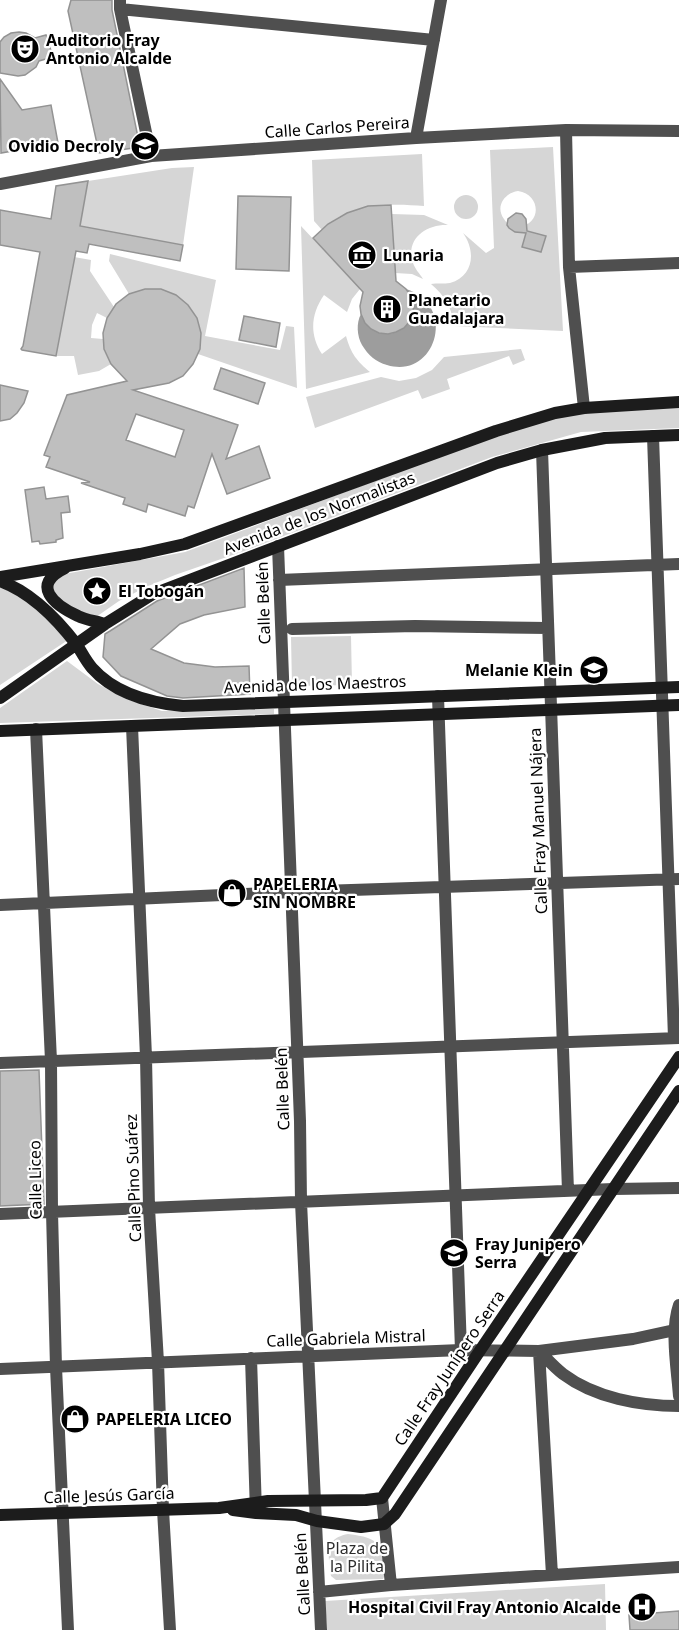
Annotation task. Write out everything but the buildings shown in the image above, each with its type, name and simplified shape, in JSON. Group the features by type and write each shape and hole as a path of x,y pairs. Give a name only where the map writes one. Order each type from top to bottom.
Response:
{"street":[{"path":"416,138 441,0"},
{"path":"151,156 120,4 434,40"},
{"path":"566,130 569,267 584,408"},
{"name":"Calle Carlos Pereira","path":"0,184 151,156 566,130 679,130"},
{"path":"569,267 679,263"},
{"name":"Avenida de los Normalistas","path":"0,579 184,544 496,431 555,413 584,408 679,402"},
{"name":"Avenida de los Normalistas","path":"0,698 105,624 153,594 497,463 542,450 605,438 679,435"},
{"path":"0,1063 677,1038 674,879 662,688 653,436"},
{"name":"Calle Fray Manuel Nájera","path":"542,450 568,1191"},
{"name":"Calle Belén","path":"278,546 307,1356 321,1630"},
{"path":"279,579 679,564"},
{"path":"72,565 56,572 51,578 48,583 49,595 79,617 105,624"},
{"name":"Avenida de los Maestros","path":"0,579 22,591 48,613 76,644 91,668 103,679 116,688 148,701 183,706 679,687"},
{"path":"292,629 416,626 548,628"},
{"path":"438,696 461,1350"},
{"name":"Avenida de los Maestros","path":"0,731 679,705"},
{"name":"Calle Pino Suárez","path":"132,726 141,899 149,1208 158,1362 162,1510 170,1630"},
{"name":"Calle Liceo","path":"36,729 51,1061 56,1366 68,1630"},
{"path":"0,905 674,879"},
{"name":"Calle Fray Junípero Serra","path":"382,1497 679,1057"},
{"path":"384,1524 395,1514 679,1091"},
{"path":"0,1214 679,1188"},
{"path":"679,1305 676,1313 679,1396"},
{"name":"Calle Gabriela Mistral","path":"0,1369 481,1349 539,1351 633,1339 677,1330"},
{"path":"539,1351 564,1375 598,1392 632,1402 679,1406"},
{"path":"539,1351 552,1575"},
{"path":"251,1358 256,1508"},
{"path":"382,1497 391,1585"},
{"name":"Calle Jesús García","path":"0,1515 256,1508 382,1497"},
{"name":"Calle Jesús García","path":"256,1508 316,1521 361,1527 384,1524"},
{"path":"319,1592 391,1585 679,1567"}],"green space":[{"path":"553,147 563,331 454,326 447,303 431,284 458,280 468,269 470,247 463,233 486,253 494,248 490,150","holes":["513,192 526,194 535,204 534,217 524,225 509,224 501,214 502,201"]},
{"path":"422,154 424,206 383,205 356,210 332,221 322,230 314,221 312,160"},
{"path":"194,167 183,245 80,226 88,181 172,168"},
{"path":"466,195 474,199 478,207 474,215 466,219 458,215 454,207 458,199"},
{"path":"392,214 424,215 448,225 425,230 415,240 411,254 413,263 423,279 412,274 395,273"},
{"path":"301,226 360,289 352,299 347,312 324,295 316,309 313,324 318,347 322,354 346,336 355,357 370,372 306,389"},
{"path":"110,254 216,280 205,336 280,350 286,326 294,327 297,388 198,354 197,318 188,305 176,295 161,289 129,294 109,261"},
{"path":"74,257 91,260 90,271 114,307 107,318 97,313 92,325 91,338 103,339 104,350 111,364 99,371 78,375 74,356 56,356"},
{"path":"521,349 525,360 513,365 509,356 447,379 450,389 422,399 418,390 315,428 306,397 381,377 399,381 416,378 432,370 444,357"},
{"path":"679,407 679,428 581,432 492,457 175,575 119,601 96,617 76,610 56,596 52,584 59,575 185,552 497,435 554,418 579,413"},
{"path":"0,587 25,598 68,640 0,685"},
{"path":"351,636 352,685 292,686 291,637"},
{"path":"67,661 98,684 126,699 162,711 274,709 274,714 0,723 0,708"},
{"name":"Plaza de la Pilita","path":"348,1534 367,1538 377,1544 384,1565 383,1579 336,1580 331,1576 329,1549 331,1544 340,1536"},
{"path":"605,1584 606,1630 327,1630 325,1601"}],"shaded area":[{"path":"406,289 422,297 432,310 436,324 434,339 428,352 418,362 404,367 387,365 376,360 364,349 359,338 358,321 361,314 368,323 387,334 400,330 409,321 413,311 412,300"}],"place":[{"name":"Auditorio Fray Antonio Alcalde","path":"25,49"},
{"name":"Ovidio Decroly","path":"145,146"},
{"name":"Lunaria","path":"362,255"},
{"name":"Planetario Guadalajara","path":"387,309"},
{"name":"El Tobogán","path":"97,591"},
{"name":"Melanie Klein","path":"594,670"},
{"name":"PAPELERIA SIN NOMBRE","path":"232,893"},
{"name":"Fray Junipero Serra","path":"454,1253"},
{"name":"PAPELERIA LICEO","path":"75,1419"},
{"name":"Hospital Civil Fray Antonio Alcalde","path":"642,1607"}]}
